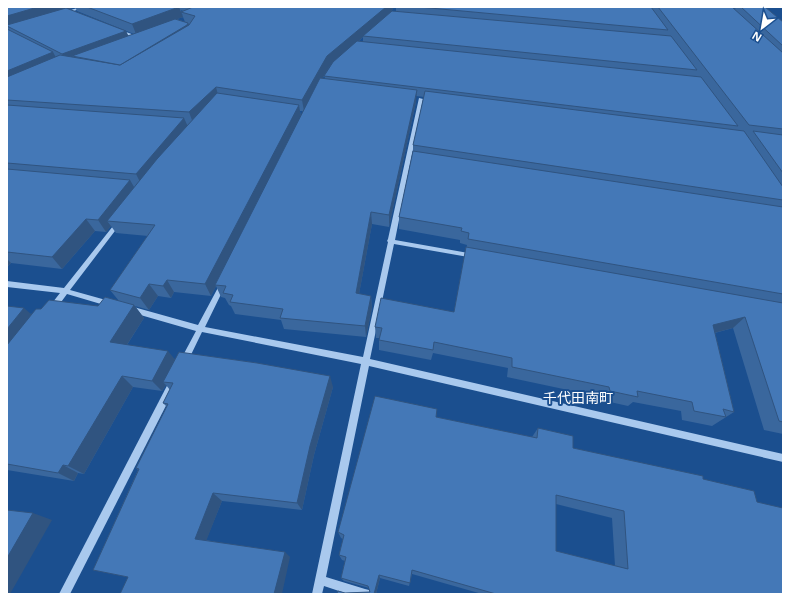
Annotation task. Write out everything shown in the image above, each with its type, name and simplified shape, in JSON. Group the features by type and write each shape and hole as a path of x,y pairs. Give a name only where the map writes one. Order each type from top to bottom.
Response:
{"street":[{"path":"62,13 83,7"},
{"path":"69,11 77,14"},
{"path":"114,28 136,36"},
{"path":"129,39 143,34"},
{"path":"413,98 428,100"},
{"path":"317,594 364,361 420,99"},
{"path":"408,159 416,160"},
{"path":"48,315 125,215"},
{"path":"390,241 484,258"},
{"path":"64,594 225,279"},
{"path":"7,284 66,291 200,329 364,361 783,458"},
{"path":"320,580 365,594"}],"building":[{"path":"7,7 38,7 7,16"},
{"path":"87,7 179,7 132,24"},
{"path":"193,7 386,7 327,56 302,100 216,87 189,112 7,100 7,77 60,55 120,65 189,25 195,16 181,12"},
{"path":"419,7 651,7 668,30"},
{"path":"658,7 732,7 783,53 783,129 749,125"},
{"path":"741,7 765,7 783,22 783,46"},
{"path":"66,8 126,31 62,54 7,26"},
{"path":"392,11 671,36 697,70 363,36"},
{"path":"175,19 188,23 120,65 72,56"},
{"path":"7,29 53,52 7,71"},
{"path":"357,41 701,77 738,126 324,76 333,62"},
{"path":"320,78 417,90 389,215 371,212 356,293 371,296 365,326 280,318 283,309 230,302 233,295 223,293 226,286 215,285"},
{"path":"425,91 744,131 783,187 783,200 413,145"},
{"path":"217,93 299,105 205,284 167,280 163,286 149,284 140,298 110,290 155,225 107,221 157,159"},
{"path":"7,105 184,118 136,174 7,163"},
{"path":"753,131 783,135 783,173"},
{"path":"413,151 783,207 783,294 468,239 469,233 461,231 462,228 399,217"},
{"path":"7,169 130,180 98,220 86,219 52,257 7,252"},
{"path":"466,247 783,303 783,422 779,421 745,317 713,325 734,412 723,409 726,417 694,411 692,402 637,391 638,397 610,391 609,387 512,367 512,358 434,342 433,350 379,340 382,328 375,327 381,298 454,312"},
{"path":"105,297 134,305 110,342 168,351 152,381 122,376 68,466 63,465 58,473 7,464 7,345 36,309 41,309 49,300 98,306"},
{"path":"7,306 24,308 7,329"},
{"path":"179,352 257,363 330,376 310,446 297,503 213,493 195,539 285,552 274,594 120,594 128,577 93,570 139,469 136,468 168,404 163,403 173,383 163,382"},
{"path":"375,396 437,409 436,417 537,438 538,428 573,436 573,448 703,476 703,479 754,491 757,502 783,508 783,594 496,594 412,570 410,583 379,575 374,594 337,594 338,591 345,593 370,592 368,586 341,578 346,557 339,555 344,535 338,532","holes":["556,495 624,511 628,569 556,551"]},
{"path":"7,510 33,513 7,558"}],"district":[{"name":"千代田南町","path":"578,397"}]}
